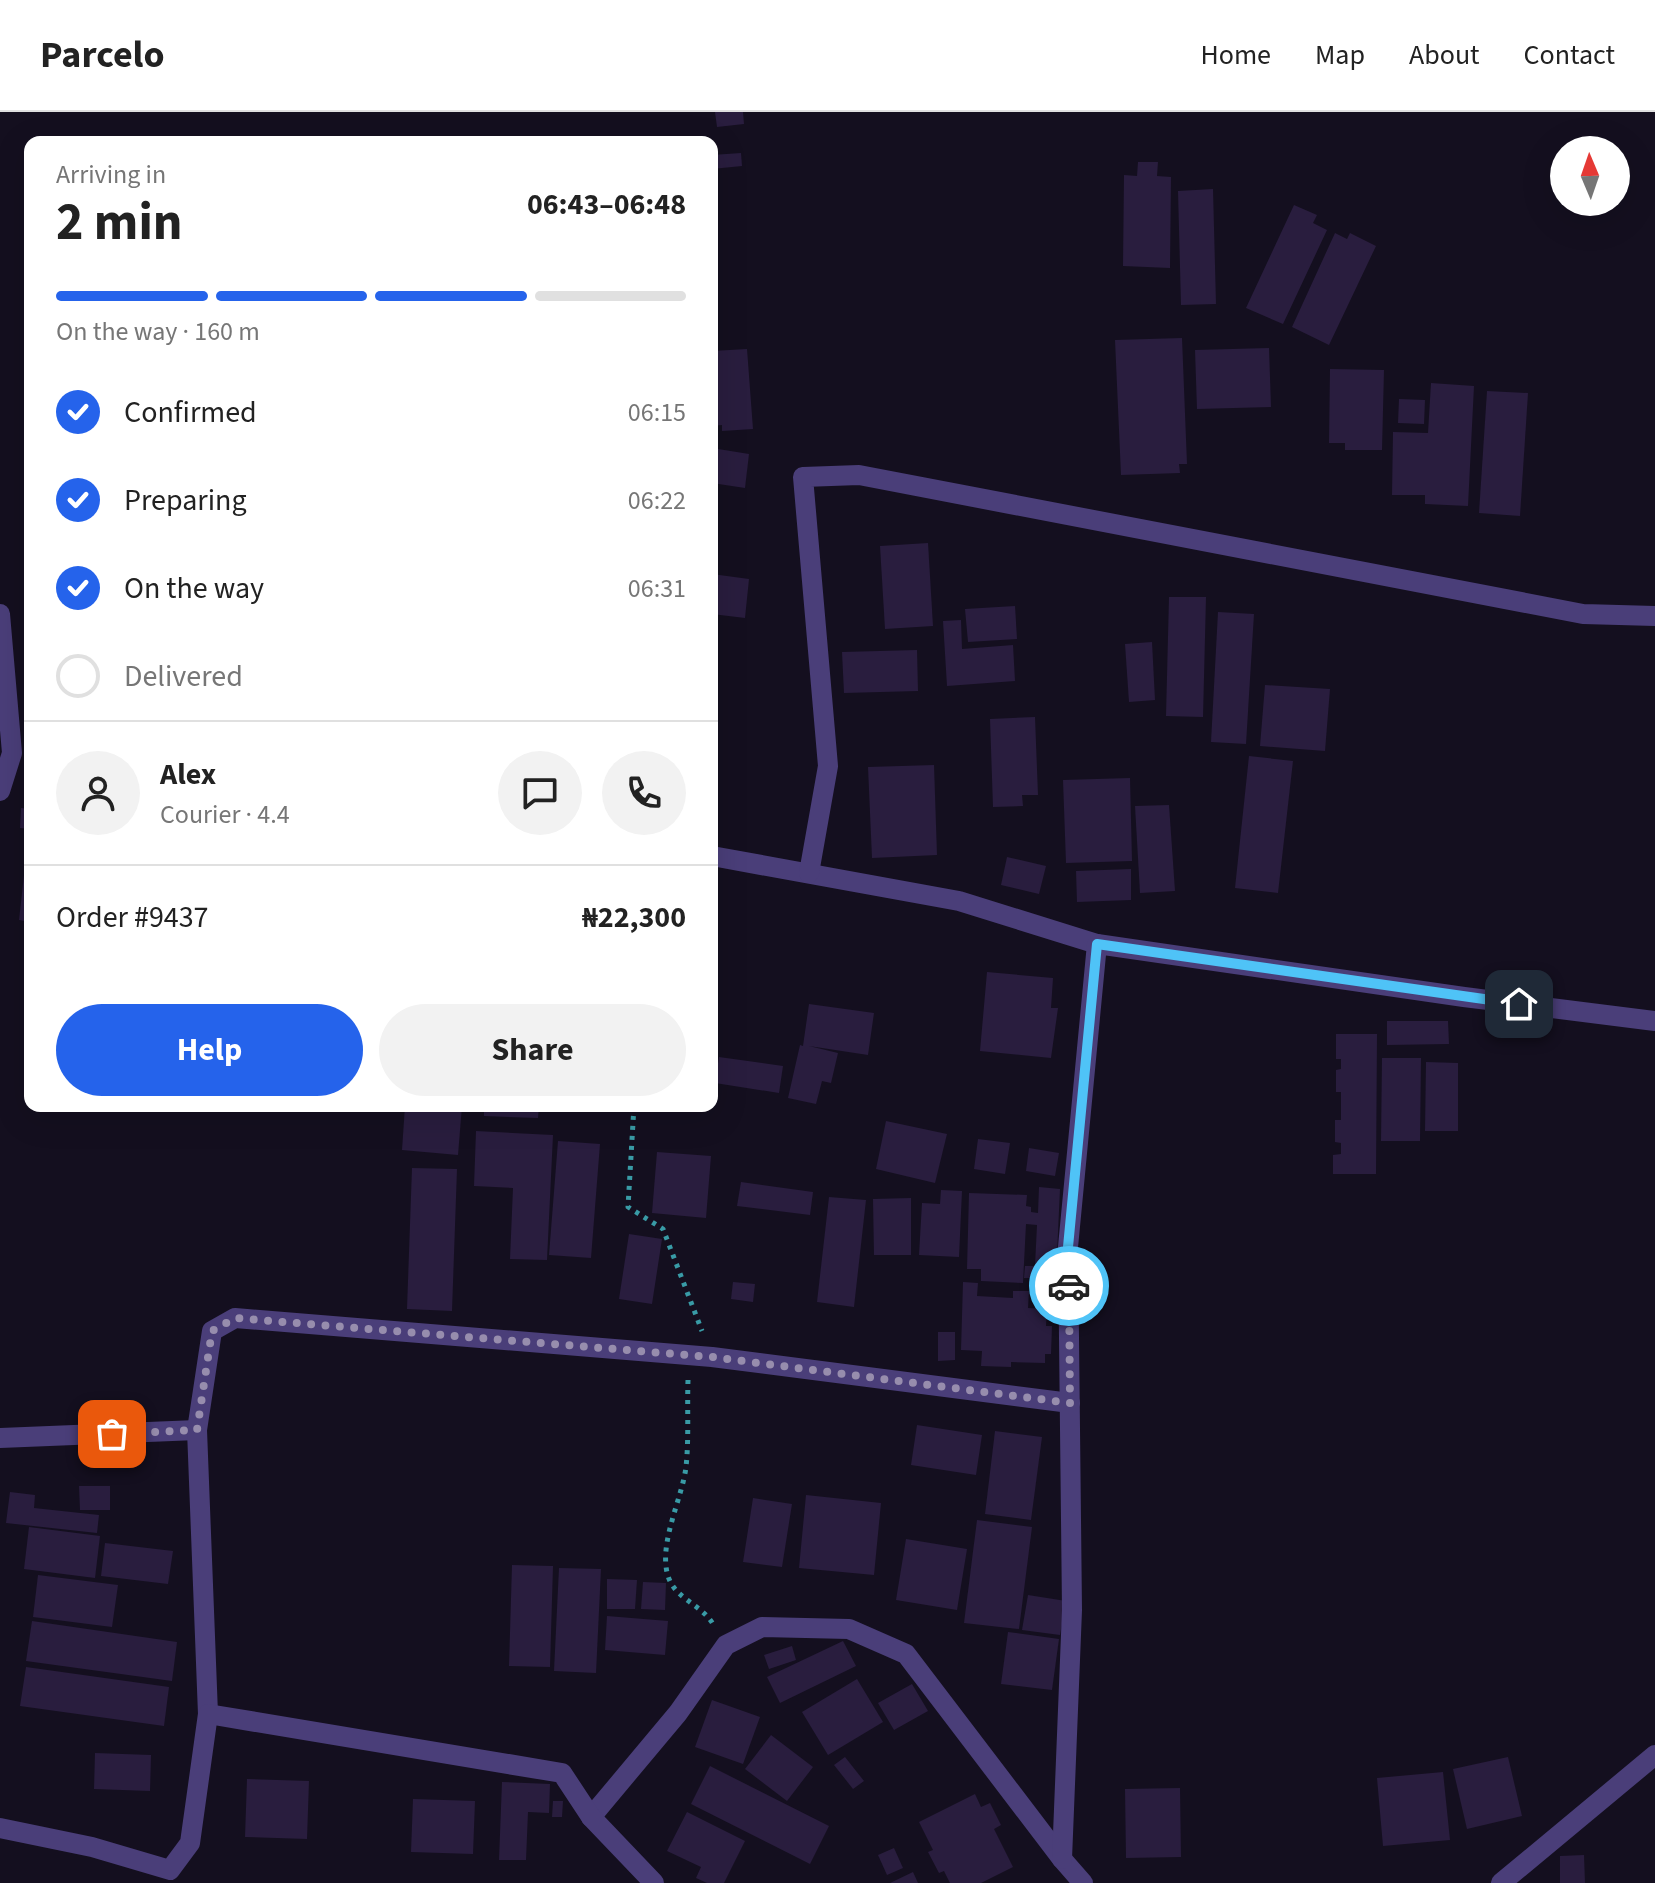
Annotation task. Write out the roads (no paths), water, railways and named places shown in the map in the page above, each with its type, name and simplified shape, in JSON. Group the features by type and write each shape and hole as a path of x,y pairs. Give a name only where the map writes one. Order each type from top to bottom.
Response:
{"street":[{"path":"809,873 828,766 803,477 859,475 1583,614 1655,616"},
{"path":"0,614 21,754 0,791"},
{"path":"718,857 959,901 1097,944 1655,1021"},
{"path":"1062,1859 1072,1610 1068,1247 1097,944"},
{"path":"0,1828 92,1847 170,1870 190,1843 208,1714 197,1430 212,1331 235,1318 712,1357 1070,1403"},
{"path":"0,1438 197,1430"},
{"path":"591,1817 678,1713 726,1645 762,1627 849,1629 906,1654 1083,1883"},
{"path":"208,1714 562,1773 591,1817 654,1883"},
{"path":"1501,1883 1655,1755"}]}
